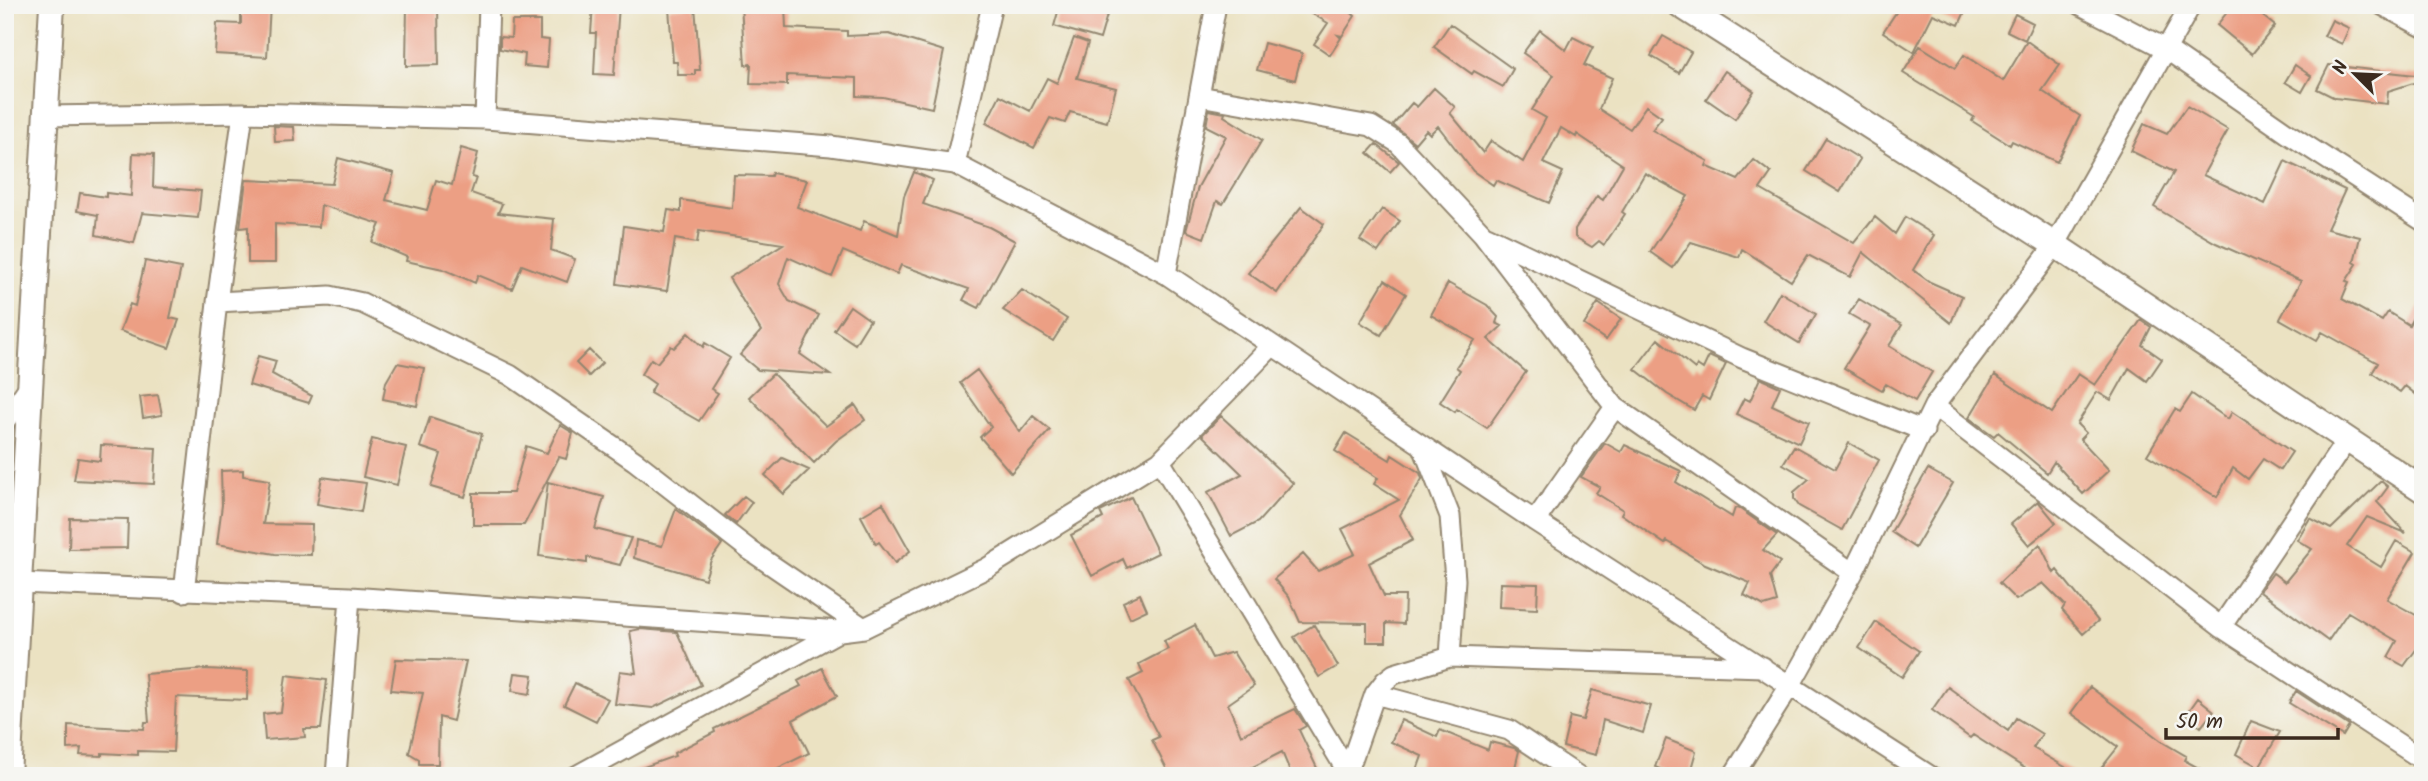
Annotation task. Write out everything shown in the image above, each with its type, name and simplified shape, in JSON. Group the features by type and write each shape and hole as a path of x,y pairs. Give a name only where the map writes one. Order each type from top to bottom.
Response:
{"street":[{"path":"8,776 52,5"},
{"path":"485,119 489,5"},
{"path":"1166,274 1216,5"},
{"path":"1680,5 2055,245 2346,441 2423,489"},
{"path":"2081,5 2166,49 2287,133 2423,221"},
{"path":"1733,776 1791,684 1853,573 1934,406 2055,245 2191,5"},
{"path":"2382,5 2423,27"},
{"path":"955,164 989,6"},
{"path":"1199,96 1371,127 1398,143 1483,234 1615,407 1853,573"},
{"path":"46,116 243,113 485,119 831,146 955,164 1166,274 1535,522 1791,684 1930,776"},
{"path":"184,592 217,302 243,113"},
{"path":"1483,234 1742,358 1924,431"},
{"path":"217,302 330,296 362,303 510,375 635,461 751,551 864,628"},
{"path":"19,583 351,597 841,631 864,628 987,568 1160,461 1272,346"},
{"path":"5,421 30,385"},
{"path":"1934,406 2221,627 2423,760"},
{"path":"1535,522 1615,407"},
{"path":"2221,627 2346,441"},
{"path":"1423,447 1450,516 1455,580 1450,657"},
{"path":"1160,461 1349,774"},
{"path":"336,776 351,597"},
{"path":"576,776 841,631"},
{"path":"1349,774 1375,694 1394,674 1450,657 1764,667"},
{"path":"1375,694 1509,730 1578,776"}],"building":[{"path":"241,5 270,5 267,57 215,54 217,23 241,24"},
{"path":"407,5 438,5 439,65 406,66"},
{"path":"593,5 619,5 614,75 594,74 596,33 591,33"},
{"path":"741,5 785,5 786,28 847,31 847,36 889,34 944,51 932,108 883,97 857,96 857,78 787,75 787,85 750,84 751,64 745,65"},
{"path":"1060,5 1073,5 1107,15 1100,39 1054,26"},
{"path":"1297,5 1343,5 1355,16 1342,36 1338,35 1341,38 1330,55 1314,44 1328,23"},
{"path":"1901,5 1968,5 1959,25 1933,14 1914,52 1883,32"},
{"path":"2233,5 2249,5 2275,26 2252,54 2217,25"},
{"path":"695,6 700,70 695,70 695,75 678,75 677,62 673,62 669,8"},
{"path":"2015,14 2033,23 2025,40 2007,31"},
{"path":"2332,20 2349,28 2342,44 2324,36"},
{"path":"512,21 540,21 540,39 549,40 547,68 524,66 525,54 500,49 500,37 511,38"},
{"path":"1450,24 1513,69 1503,87 1474,71 1472,74 1434,47"},
{"path":"1540,30 1566,50 1573,37 1593,47 1584,65 1612,78 1599,109 1630,129 1646,106 1662,117 1652,130 1708,161 1706,166 1738,180 1754,160 1771,173 1760,189 1854,243 1875,217 1895,234 1905,217 1934,235 1913,270 1930,282 1962,296 1951,323 1863,252 1850,277 1808,255 1791,281 1742,249 1739,257 1691,242 1673,268 1650,252 1688,196 1645,173 1622,212 1625,214 1604,245 1599,241 1592,247 1575,237 1575,229 1597,196 1603,200 1623,165 1577,134 1576,137 1561,128 1543,163 1563,172 1549,203 1496,180 1493,185 1473,171 1438,126 1430,134 1426,130 1415,143 1393,125 1412,103 1417,107 1434,88 1455,107 1450,113 1483,153 1491,141 1523,162 1546,118 1532,110 1554,75 1523,53"},
{"path":"1663,36 1691,52 1679,73 1651,56"},
{"path":"1074,38 1088,43 1077,78 1116,88 1107,122 1070,112 1065,123 1050,118 1034,148 986,123 1000,95 1030,111 1047,78 1057,83"},
{"path":"2027,41 2060,65 2042,91 2080,116 2057,162 2012,141 2010,145 1972,121 1974,117 1903,73 1920,46 1955,68 1964,55 2003,81"},
{"path":"1264,43 1302,53 1295,80 1257,70"},
{"path":"2295,65 2311,76 2302,92 2285,82"},
{"path":"2329,65 2423,76 2423,80 2388,91 2387,104 2335,98 2317,89"},
{"path":"1725,71 1754,91 1735,119 1706,99"},
{"path":"2187,106 2228,130 2203,175 2265,204 2285,161 2345,190 2327,229 2360,237 2354,262 2357,264 2346,281 2349,282 2342,299 2382,321 2388,312 2409,325 2423,299 2423,400 2405,386 2400,392 2372,373 2378,363 2322,332 2317,340 2280,319 2301,281 2216,243 2154,207 2174,172 2131,151 2144,124 2167,134"},
{"path":"1209,110 1225,113 1224,116 1262,140 1223,204 1217,201 1204,238 1186,231 1198,187 1226,136 1206,126"},
{"path":"274,126 294,127 295,141 275,142"},
{"path":"1826,138 1860,159 1840,192 1806,171"},
{"path":"1376,144 1399,162 1390,172 1368,153"},
{"path":"461,148 478,153 472,177 476,178 471,193 502,204 498,213 554,219 551,250 575,259 567,282 522,265 512,289 478,275 475,283 443,269 406,261 407,257 372,242 380,224 321,205 319,227 275,224 275,263 248,263 248,227 240,228 246,180 332,184 338,158 394,173 386,200 427,210 436,180 452,185"},
{"path":"133,153 154,154 153,187 201,191 198,218 142,213 134,243 96,235 98,215 77,211 80,193 106,197 106,193 131,196"},
{"path":"914,172 933,180 923,204 989,227 1015,241 979,308 963,300 969,289 901,265 897,274 843,251 832,277 788,257 779,284 789,301 819,315 800,354 830,375 758,370 740,355 761,331 729,278 783,244 699,231 697,243 675,239 667,291 617,284 624,226 664,232 668,210 681,212 681,200 732,208 734,175 771,176 772,173 807,180 797,207 860,231 864,221 898,235 904,196"},
{"path":"1301,207 1324,224 1277,293 1248,273"},
{"path":"1382,209 1400,221 1378,252 1360,240"},
{"path":"145,261 181,268 170,318 179,320 169,348 120,331 130,304 135,306"},
{"path":"1385,280 1406,294 1381,335 1360,322"},
{"path":"1448,283 1487,305 1498,317 1496,323 1502,326 1488,339 1526,372 1487,428 1457,409 1455,412 1440,402 1460,370 1456,367 1475,340 1431,315"},
{"path":"1022,290 1067,319 1053,341 1003,310"},
{"path":"1780,292 1816,314 1799,343 1763,321"},
{"path":"1859,299 1902,325 1889,346 1932,372 1915,401 1886,384 1882,390 1844,368 1870,326 1849,314"},
{"path":"1598,303 1621,319 1606,340 1584,325"},
{"path":"850,306 870,320 855,344 834,330"},
{"path":"2141,320 2151,327 2142,345 2162,359 2147,381 2129,368 2111,400 2097,392 2077,424 2086,433 2080,439 2109,470 2083,494 2054,462 2047,473 1998,432 1994,436 1969,418 1995,375 2052,413 2078,374 2095,385"},
{"path":"688,333 703,347 705,343 730,358 711,389 718,393 699,421 650,393 655,384 641,374 651,359 657,363 671,346 674,348"},
{"path":"1658,339 1695,369 1697,365 1703,369 1709,356 1726,364 1709,400 1702,396 1694,410 1667,394 1635,369"},
{"path":"589,350 602,363 589,376 576,363"},
{"path":"258,356 276,361 272,374 312,396 309,403 249,385"},
{"path":"397,363 424,368 417,406 383,399 386,382"},
{"path":"977,370 1020,432 1033,416 1050,430 1011,473 980,437 991,427 960,383"},
{"path":"773,374 826,426 855,405 865,420 836,441 814,463 749,397"},
{"path":"1760,378 1780,387 1772,405 1809,422 1799,443 1736,414 1744,398 1750,401"},
{"path":"2192,394 2228,419 2232,412 2292,452 2280,470 2263,459 2248,479 2233,468 2217,497 2147,455 2175,409 2180,412"},
{"path":"158,395 162,415 143,418 140,397"},
{"path":"1221,416 1293,483 1258,522 1231,536 1208,492 1242,474 1202,435"},
{"path":"430,417 482,434 465,497 431,487 441,454 420,447"},
{"path":"560,425 573,433 566,459 559,457 524,525 473,525 473,493 513,493 526,446 547,453"},
{"path":"1346,433 1390,460 1392,455 1420,473 1422,479 1400,515 1413,540 1369,563 1384,596 1405,596 1404,624 1386,623 1386,642 1367,642 1367,623 1300,622 1289,597 1274,579 1303,554 1318,571 1355,554 1342,529 1399,500 1374,484 1378,478 1335,451"},
{"path":"372,439 406,447 397,485 363,477"},
{"path":"1605,443 1621,452 1625,445 1681,471 1676,482 1732,517 1735,508 1740,509 1777,535 1763,550 1780,562 1770,576 1777,602 1764,606 1744,595 1750,583 1703,563 1667,541 1665,544 1621,514 1623,510 1596,493 1600,487 1581,477"},
{"path":"1849,443 1879,460 1842,530 1799,506 1794,499 1794,492 1809,479 1783,464 1794,446 1835,469"},
{"path":"101,445 156,448 154,484 74,480 78,458 100,461"},
{"path":"782,458 809,470 784,494 765,475"},
{"path":"1928,469 1953,483 1915,548 1891,532"},
{"path":"243,470 243,476 270,480 263,524 312,525 311,555 275,554 217,544 222,505 221,471"},
{"path":"322,477 366,483 361,512 317,504"},
{"path":"2381,481 2388,487 2377,502 2406,533 2367,517 2347,546 2381,567 2396,541 2415,552 2387,599 2423,619 2423,640 2404,666 2388,657 2397,641 2348,612 2328,641 2260,591 2273,573 2285,582 2312,549 2297,540 2310,518 2331,529"},
{"path":"548,482 604,497 595,529 631,538 620,565 587,557 587,563 539,556"},
{"path":"744,496 752,502 736,524 725,515"},
{"path":"1131,497 1158,553 1127,568 1123,559 1092,576 1071,535 1103,518 1100,512"},
{"path":"2038,501 2056,523 2029,545 2011,524"},
{"path":"883,503 910,551 895,563 879,542 876,544 861,516"},
{"path":"676,509 722,544 711,560 705,579 634,558 636,540 662,546"},
{"path":"70,518 128,519 127,548 69,549"},
{"path":"2040,544 2054,573 2057,570 2098,621 2083,634 2062,610 2065,605 2043,583 2016,600 1999,583"},
{"path":"1500,583 1538,584 1537,609 1499,607"},
{"path":"1140,594 1147,610 1130,618 1123,602"},
{"path":"1876,622 1919,651 1902,677 1859,648"},
{"path":"1195,625 1212,658 1233,652 1254,686 1228,704 1241,735 1295,709 1306,726 1299,730 1317,768 1301,776 1292,776 1282,752 1235,776 1170,776 1152,740 1159,737 1129,680 1143,673 1139,664 1168,649 1164,641"},
{"path":"1314,625 1338,666 1319,677 1294,637"},
{"path":"640,629 677,632 701,685 653,708 615,704 620,671 636,673 630,631"},
{"path":"396,659 466,661 453,721 439,717 438,764 419,764 419,759 409,753 423,693 391,690"},
{"path":"822,668 837,696 793,720 809,753 762,776 628,776 627,773 675,756 674,753 715,732 714,729 801,686 798,681"},
{"path":"206,669 248,671 247,700 176,697 173,752 138,751 138,755 102,753 102,756 80,755 81,748 68,749 68,725 144,729 145,722 149,722 145,674"},
{"path":"515,673 533,675 530,694 512,691"},
{"path":"286,675 327,680 321,729 304,729 305,737 265,740 263,714 281,712"},
{"path":"575,683 608,699 596,721 564,705"},
{"path":"1948,687 2008,731 2016,718 2042,734 2033,748 2080,776 2037,776 1973,735 1970,738 1932,710"},
{"path":"2090,687 2164,743 2186,756 2184,760 2213,776 2095,776 2118,747 2071,713"},
{"path":"1592,690 1651,706 1643,733 1603,720 1596,755 1563,747 1570,717 1583,720"},
{"path":"2296,691 2349,726 2343,736 2289,703"},
{"path":"2198,698 2214,711 2201,727 2186,715"},
{"path":"1401,720 1437,737 1440,730 1488,750 1490,742 1514,748 1519,751 1513,776 1415,776 1422,756 1391,742"},
{"path":"2251,721 2280,732 2259,767 2236,754"},
{"path":"1666,739 1696,751 1689,776 1676,776 1655,767"}]}
